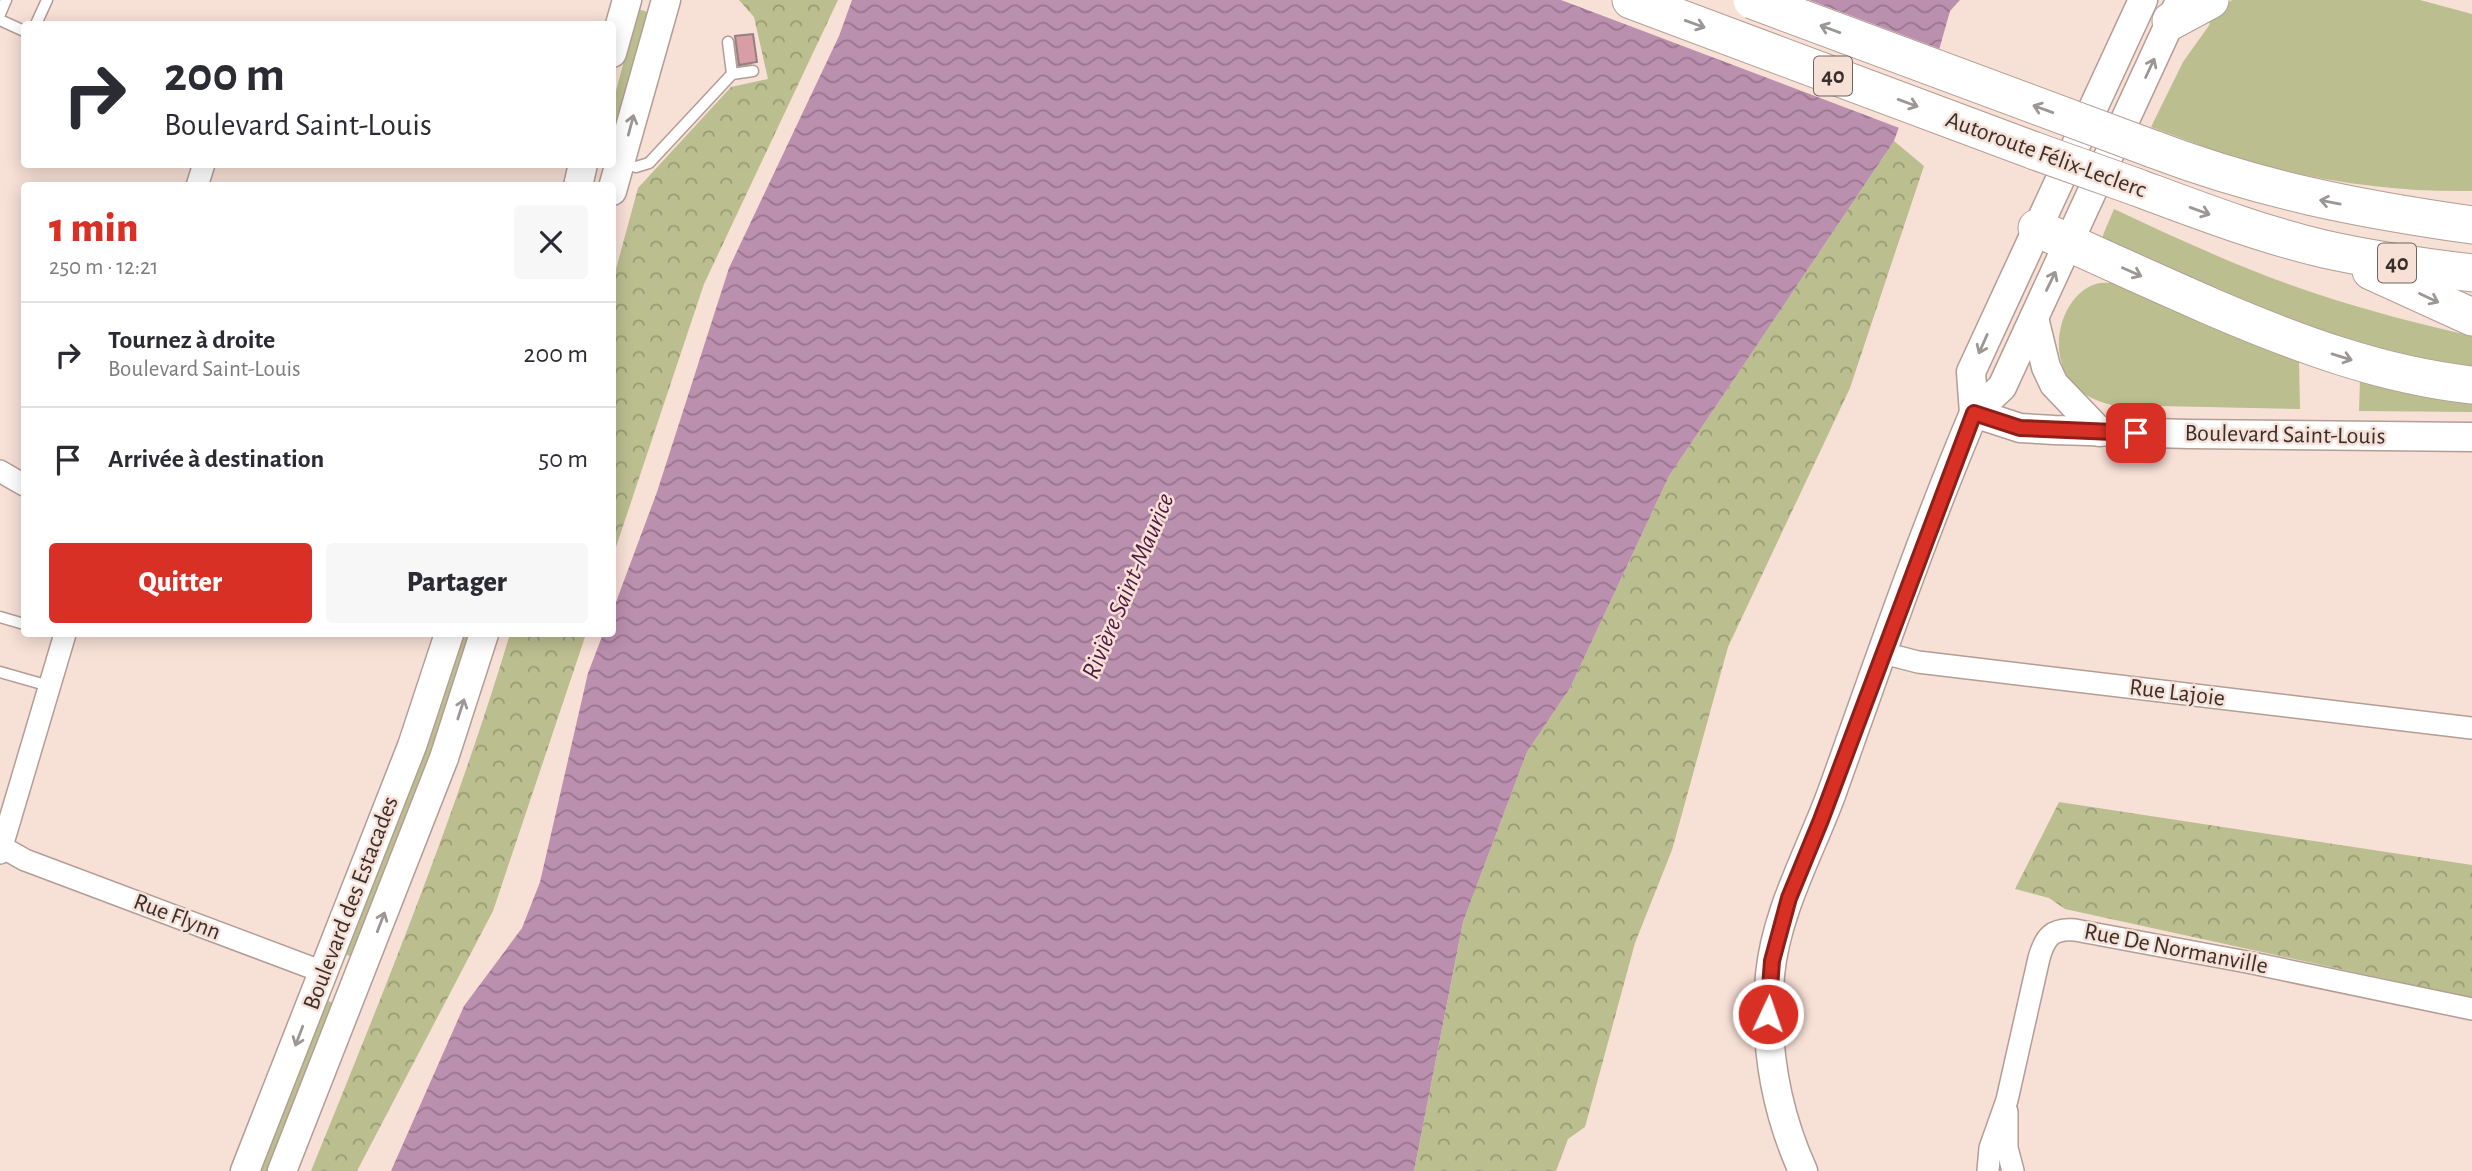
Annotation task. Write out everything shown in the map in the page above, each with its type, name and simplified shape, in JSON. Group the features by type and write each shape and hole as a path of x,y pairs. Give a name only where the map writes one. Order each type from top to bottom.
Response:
{"highway":[{"name":"Autoroute Félix-Leclerc","path":"1631,0 2231,222 2322,248 2472,273"},
{"name":"Autoroute Félix-Leclerc","path":"1752,0 2153,149 2261,186 2378,211 2472,225"},
{"path":"2165,7 2210,0"},
{"path":"2378,211 2472,207"},
{"path":"2037,228 2234,316 2322,351 2384,369 2472,385"},
{"path":"2322,248 2472,317"}],"street":[{"path":"616,39 627,0"},
{"path":"615,182 666,0"},
{"path":"1974,413 1970,375 2037,228 2165,7"},
{"path":"1803,1171 1785,1124 1772,1070 1768,1014 1772,961 1789,898 1974,413 2002,387 2070,243 2165,7"},
{"path":"2034,318 2046,367 2054,384 2100,432"},
{"name":"Boulevard Saint-Louis","path":"1974,413 2020,428 2100,432 2472,437"},
{"path":"0,471 21,483"},
{"path":"1,848 62,637"},
{"name":"Boulevard des Estacades","path":"245,1171 415,738 448,637"},
{"name":"Boulevard des Estacades","path":"282,1171 444,758 483,637"},
{"name":"Rue Lajoie","path":"1882,653 1918,662 2472,728"},
{"name":"Rue Flynn","path":"1,848 25,860 356,985"},
{"name":"Rue De Normanville","path":"1988,1171 1990,1148 2007,1100 2039,958 2046,938 2058,930 2075,930 2247,962 2472,1009"},
{"name":"Rue De Normanville","path":"2007,1100 2007,1148 2013,1171"}],"lane":[{"path":"0,14 6,0"},
{"path":"37,21 47,0"},
{"path":"0,20 21,30"},
{"path":"728,42 732,74"},
{"path":"620,163 636,167 649,163 732,74 753,71"},
{"path":"0,617 21,623"},
{"path":"0,672 49,686"}],"green space":[{"path":"739,0 838,0 704,284 616,547 616,269 638,188 731,87 768,79 754,17"},
{"path":"2232,0 2420,0 2472,14 2472,191 2397,188 2298,174 2243,159 2151,127 2183,62 2210,24 2207,19"},
{"path":"638,9 651,13 616,144 616,91"},
{"path":"1894,141 1924,166 1850,388 1728,647 1672,850 1635,943 1585,1127 1568,1139 1556,1171 1414,1171 1463,922 1527,752 1570,688 1669,476"},
{"path":"2114,209 2214,255 2291,285 2375,312 2472,336 2472,373 2311,333 2103,240"},
{"path":"2111,279 2299,360 2300,409 2112,405 2085,394 2068,377 2060,356 2060,335 2065,314 2076,297 2091,286 2109,283"},
{"path":"2360,380 2472,402 2472,412 2359,411"},
{"path":"458,637 473,637 447,723 355,958 342,953"},
{"path":"509,637 585,637 493,911 357,1171 311,1171 442,838"},
{"path":"2059,802 2472,865 2472,998 2065,909 2049,898 2015,889"},
{"path":"324,999 337,1005 271,1171 256,1171"}],"water":[{"name":"Rivière Saint-Maurice","path":"852,0 1960,0 1950,11 1939,50 1906,107 1894,141 1669,476 1570,688 1527,752 1463,922 1414,1171 391,1171 464,1006 522,928 540,882 588,673 602,637 616,637 616,602 657,492 729,268 839,36"}],"pier":[{"path":"1561,0 1809,0 1943,50 1934,68 1919,87 1902,129"}],"building":[{"path":"753,34 757,62 739,65 735,36"}],"route":[{"path":"1768,1014 1772,961 1789,898 1974,413 2020,428 2136,433"}]}
